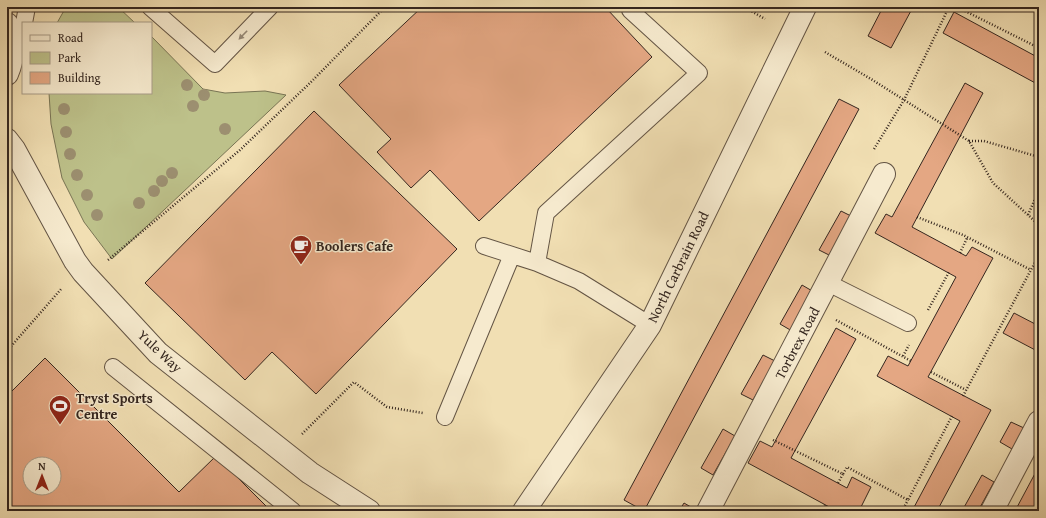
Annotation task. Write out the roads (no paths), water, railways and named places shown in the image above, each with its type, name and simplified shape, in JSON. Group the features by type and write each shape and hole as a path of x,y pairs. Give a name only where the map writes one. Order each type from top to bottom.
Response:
{"street":[{"name":"North Carbrain Road","path":"524,511 650,325 805,7"},
{"path":"7,24 13,47 9,70"},
{"name":"Yule Way","path":"7,140 14,149 75,261 91,282 158,353 310,473 368,511"},
{"name":"Torbrex Road","path":"709,511 884,174"},
{"path":"992,511 1039,422"}],"lane":[{"path":"24,22 27,7"},
{"path":"155,9 215,64 270,7"},
{"path":"537,263 546,213 698,73 630,10"},
{"path":"9,70 22,32"},
{"path":"484,246 537,263 579,280 650,325"},
{"path":"445,417 512,255"},
{"path":"828,283 908,323"},
{"path":"113,367 293,511"}],"place":[{"name":"Boolers Cafe","path":"301,266"},
{"name":"Tryst Sports Centre","path":"60,426"}]}
